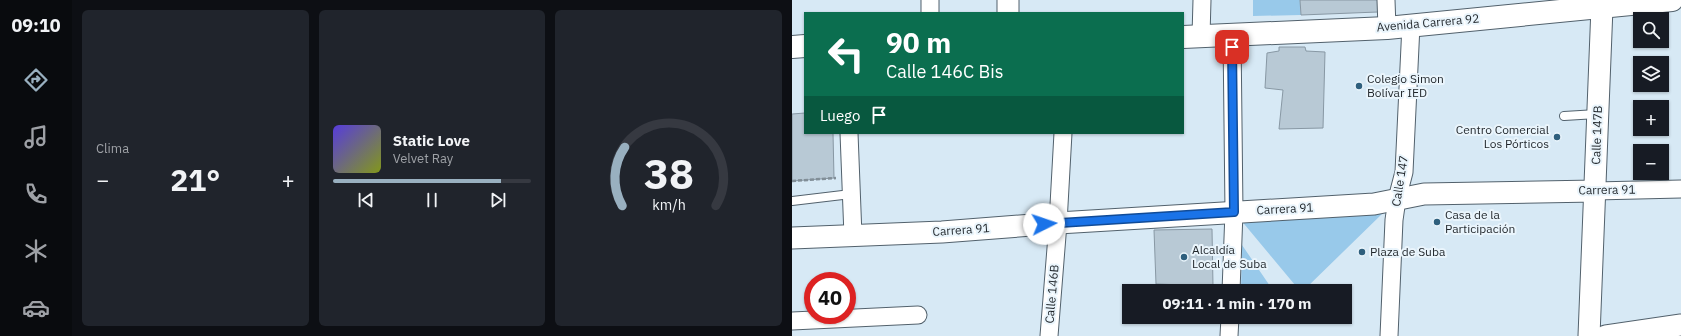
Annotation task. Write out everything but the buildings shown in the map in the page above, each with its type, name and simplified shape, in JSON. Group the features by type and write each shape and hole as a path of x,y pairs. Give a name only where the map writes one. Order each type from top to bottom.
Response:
{"main road":[{"name":"Avenida Carrera 92","path":"1192,37 1387,28 1661,1"},
{"path":"792,47 804,46"}],"street":[{"path":"930,0 930,12"},
{"path":"1008,0 1008,12"},
{"path":"1192,37 1202,0"},
{"path":"1386,0 1387,28"},
{"name":"Calle 147B","path":"1589,336 1602,7"},
{"name":"Calle 147","path":"1390,336 1394,220 1397,199 1404,172 1411,25"},
{"path":"1231,284 1234,212 1232,35"},
{"path":"849,134 853,236"},
{"name":"Calle 146B","path":"1049,336 1058,223 1062,134"},
{"name":"Carrera 91","path":"792,238 942,232 1058,223 1374,204 1424,194 1681,189"},
{"path":"792,321 918,315"},
{"path":"1230,324 1230,336"},
{"path":"1606,336 1681,325"}],"lane":[{"path":"1564,116 1598,114"},
{"path":"792,201 851,194"}],"path":[{"path":"792,181 851,177"}],"shaded area":[{"path":"1253,0 1300,0 1301,15 1253,16"},
{"path":"1383,213 1310,284 1294,284 1240,219"},
{"path":"1242,245 1269,284 1241,284"}],"place":[{"name":"Colegio Simon Bolívar IED","path":"1359,86"},
{"name":"Centro Comercial Los Pórticos","path":"1557,137"},
{"name":"Casa de la Participación","path":"1437,222"},
{"name":"Plaza de Suba","path":"1362,252"},
{"name":"Alcaldía Local de Suba","path":"1184,257"}],"route":[{"path":"1044,224 1234,212 1232,47"}]}
